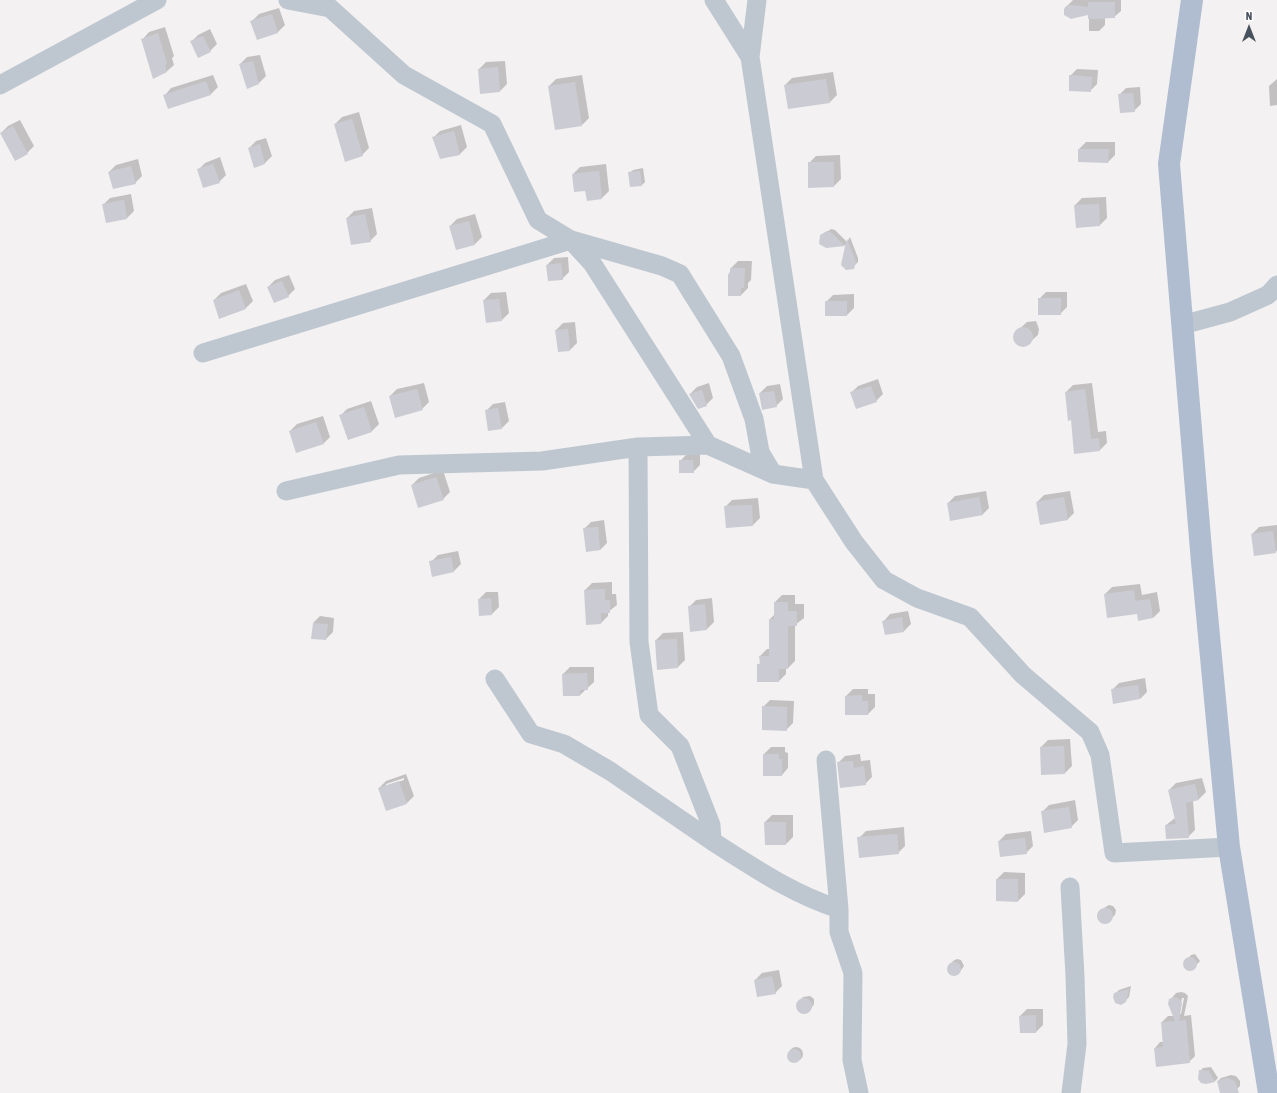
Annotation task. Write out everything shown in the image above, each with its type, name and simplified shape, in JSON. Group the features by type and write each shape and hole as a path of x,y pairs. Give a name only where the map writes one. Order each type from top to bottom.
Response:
{"main road":[{"path":"1192,0 1169,164 1182,326 1229,847 1269,1093"}],"street":[{"path":"0,84 157,0"},
{"path":"288,0 330,8 404,75 492,124 538,220 571,240 662,266 680,274 732,356 754,419 760,452 773,474"},
{"path":"714,0 750,57"},
{"path":"757,0 750,57 814,480 854,542 884,580 917,598 970,617 1023,675 1090,732 1100,755 1114,853 1229,847"},
{"path":"203,353 571,240"},
{"path":"571,240 592,263 708,445"},
{"path":"1182,326 1230,312 1268,295 1277,285"},
{"path":"286,492 399,465 542,461 638,447 708,445 773,474 814,480"},
{"path":"638,447 639,642 650,715 680,746 711,825 712,841"},
{"path":"494,679 531,734 564,744 610,771 712,841 777,882 815,901 839,909"},
{"path":"826,760 839,909 839,932 852,973 852,1060 859,1093"},
{"path":"1070,887 1077,1044 1071,1093"}],"building":[{"path":"1088,2 1115,2 1115,18 1088,19 1088,15 1071,19 1064,15 1064,9 1066,6 1088,7"},
{"path":"272,14 278,33 257,40 250,21"},
{"path":"158,33 167,64 165,65 167,72 153,79 141,39"},
{"path":"203,36 211,52 198,58 190,41"},
{"path":"253,61 259,84 247,89 239,64"},
{"path":"498,67 500,92 480,94 478,69"},
{"path":"1069,75 1092,77 1091,92 1069,91"},
{"path":"826,79 830,103 788,109 784,85"},
{"path":"206,81 211,95 168,109 163,95"},
{"path":"575,82 582,126 555,130 548,86"},
{"path":"1133,93 1135,112 1120,113 1118,94"},
{"path":"352,119 363,156 345,162 334,124"},
{"path":"13,126 28,154 15,161 0,133"},
{"path":"454,131 460,155 440,159 432,137"},
{"path":"260,144 265,164 254,168 248,148"},
{"path":"1078,149 1109,149 1108,163 1078,162"},
{"path":"808,162 834,162 834,187 808,188"},
{"path":"213,164 220,183 203,188 197,169"},
{"path":"131,166 136,184 113,189 108,172"},
{"path":"599,171 602,199 587,201 585,191 574,192 572,174"},
{"path":"640,171 642,186 630,187 628,172"},
{"path":"124,200 127,219 106,223 102,204"},
{"path":"1099,204 1100,226 1076,228 1074,205"},
{"path":"365,214 371,242 351,245 346,218"},
{"path":"469,221 475,245 456,250 449,226"},
{"path":"827,231 832,233 845,246 826,248 819,244 820,235"},
{"path":"847,239 856,262 854,269 846,270 841,265"},
{"path":"561,263 563,280 548,281 546,265"},
{"path":"730,268 745,268 744,288 741,288 741,296 728,296 728,274 730,274"},
{"path":"282,281 289,297 274,303 267,287"},
{"path":"239,290 246,309 219,319 213,300"},
{"path":"1038,298 1061,298 1061,315 1038,315"},
{"path":"499,299 502,321 486,323 483,300"},
{"path":"825,301 847,301 847,316 825,316"},
{"path":"1023,327 1030,330 1033,337 1030,344 1023,347 1016,344 1013,337 1016,330"},
{"path":"568,329 570,351 558,352 555,330"},
{"path":"871,386 877,402 856,409 850,392"},
{"path":"417,389 423,410 395,418 389,396"},
{"path":"1085,389 1091,439 1099,438 1100,451 1074,454 1071,420 1068,421 1065,392"},
{"path":"702,390 707,406 698,409 689,394"},
{"path":"774,391 777,407 762,410 759,393"},
{"path":"364,407 372,432 348,440 339,415"},
{"path":"498,408 502,429 488,431 485,410"},
{"path":"316,422 324,444 296,453 289,431"},
{"path":"679,460 693,460 694,473 679,473"},
{"path":"436,477 444,500 418,508 411,485"},
{"path":"979,497 983,515 950,521 947,503"},
{"path":"1064,497 1068,520 1040,525 1036,502"},
{"path":"752,505 753,526 726,528 724,506"},
{"path":"598,527 600,550 586,552 583,528"},
{"path":"1273,531 1276,553 1254,556 1251,534"},
{"path":"451,557 454,572 432,577 429,561"},
{"path":"605,589 605,600 610,600 610,613 601,613 601,624 586,625 584,590"},
{"path":"1134,590 1135,601 1150,599 1153,618 1138,621 1137,614 1107,618 1104,594"},
{"path":"491,598 492,615 479,616 478,599"},
{"path":"774,602 788,602 788,611 797,611 797,626 788,626 788,669 779,669 779,682 757,682 757,664 760,664 759,656 769,656 769,619 774,619"},
{"path":"705,604 707,630 690,632 688,606"},
{"path":"902,617 904,632 885,635 882,621"},
{"path":"313,623 328,624 326,640 311,639"},
{"path":"677,639 678,668 657,670 655,640"},
{"path":"587,673 588,690 580,690 580,696 563,696 562,674"},
{"path":"1138,685 1140,699 1113,704 1111,689"},
{"path":"862,695 862,701 868,701 868,715 845,715 845,696"},
{"path":"762,706 787,707 787,731 762,730"},
{"path":"1064,746 1065,774 1041,775 1040,747"},
{"path":"763,754 779,754 779,759 782,759 782,776 763,776"},
{"path":"853,761 854,768 864,766 866,785 840,788 837,762"},
{"path":"399,781 407,804 386,811 378,788"},
{"path":"1195,784 1199,800 1186,803 1189,838 1166,839 1165,825 1176,824 1168,790"},
{"path":"1069,807 1072,828 1044,833 1041,811"},
{"path":"764,822 786,822 786,845 765,845"},
{"path":"897,834 899,854 859,858 857,837"},
{"path":"1025,838 1027,854 1000,857 998,841"},
{"path":"996,879 1018,879 1018,902 996,901"},
{"path":"1105,908 1111,910 1113,916 1111,922 1105,924 1099,922 1097,916 1099,910"},
{"path":"1187,957 1193,957 1197,961 1197,967 1193,971 1187,971 1183,967 1183,961"},
{"path":"951,962 957,962 961,966 961,972 957,976 951,976 947,972 947,966"},
{"path":"772,976 776,994 757,997 754,980"},
{"path":"1129,989 1126,1002 1121,1005 1115,1003 1113,997 1114,993"},
{"path":"1174,997 1179,999 1182,1003 1179,1021 1186,1020 1190,1063 1156,1067 1154,1048 1163,1047 1161,1022 1175,1021 1168,1004 1169,999"},
{"path":"804,998 810,1000 812,1006 810,1012 804,1014 798,1012 796,1006 798,1000"},
{"path":"1036,1015 1036,1033 1020,1033 1019,1016"},
{"path":"791,1049 797,1049 801,1053 801,1059 797,1063 791,1063 787,1059 787,1053"},
{"path":"1199,1070 1209,1071 1215,1082 1206,1084 1201,1083 1198,1079"},
{"path":"1227,1078 1235,1081 1239,1093 1220,1093 1217,1081"}]}
